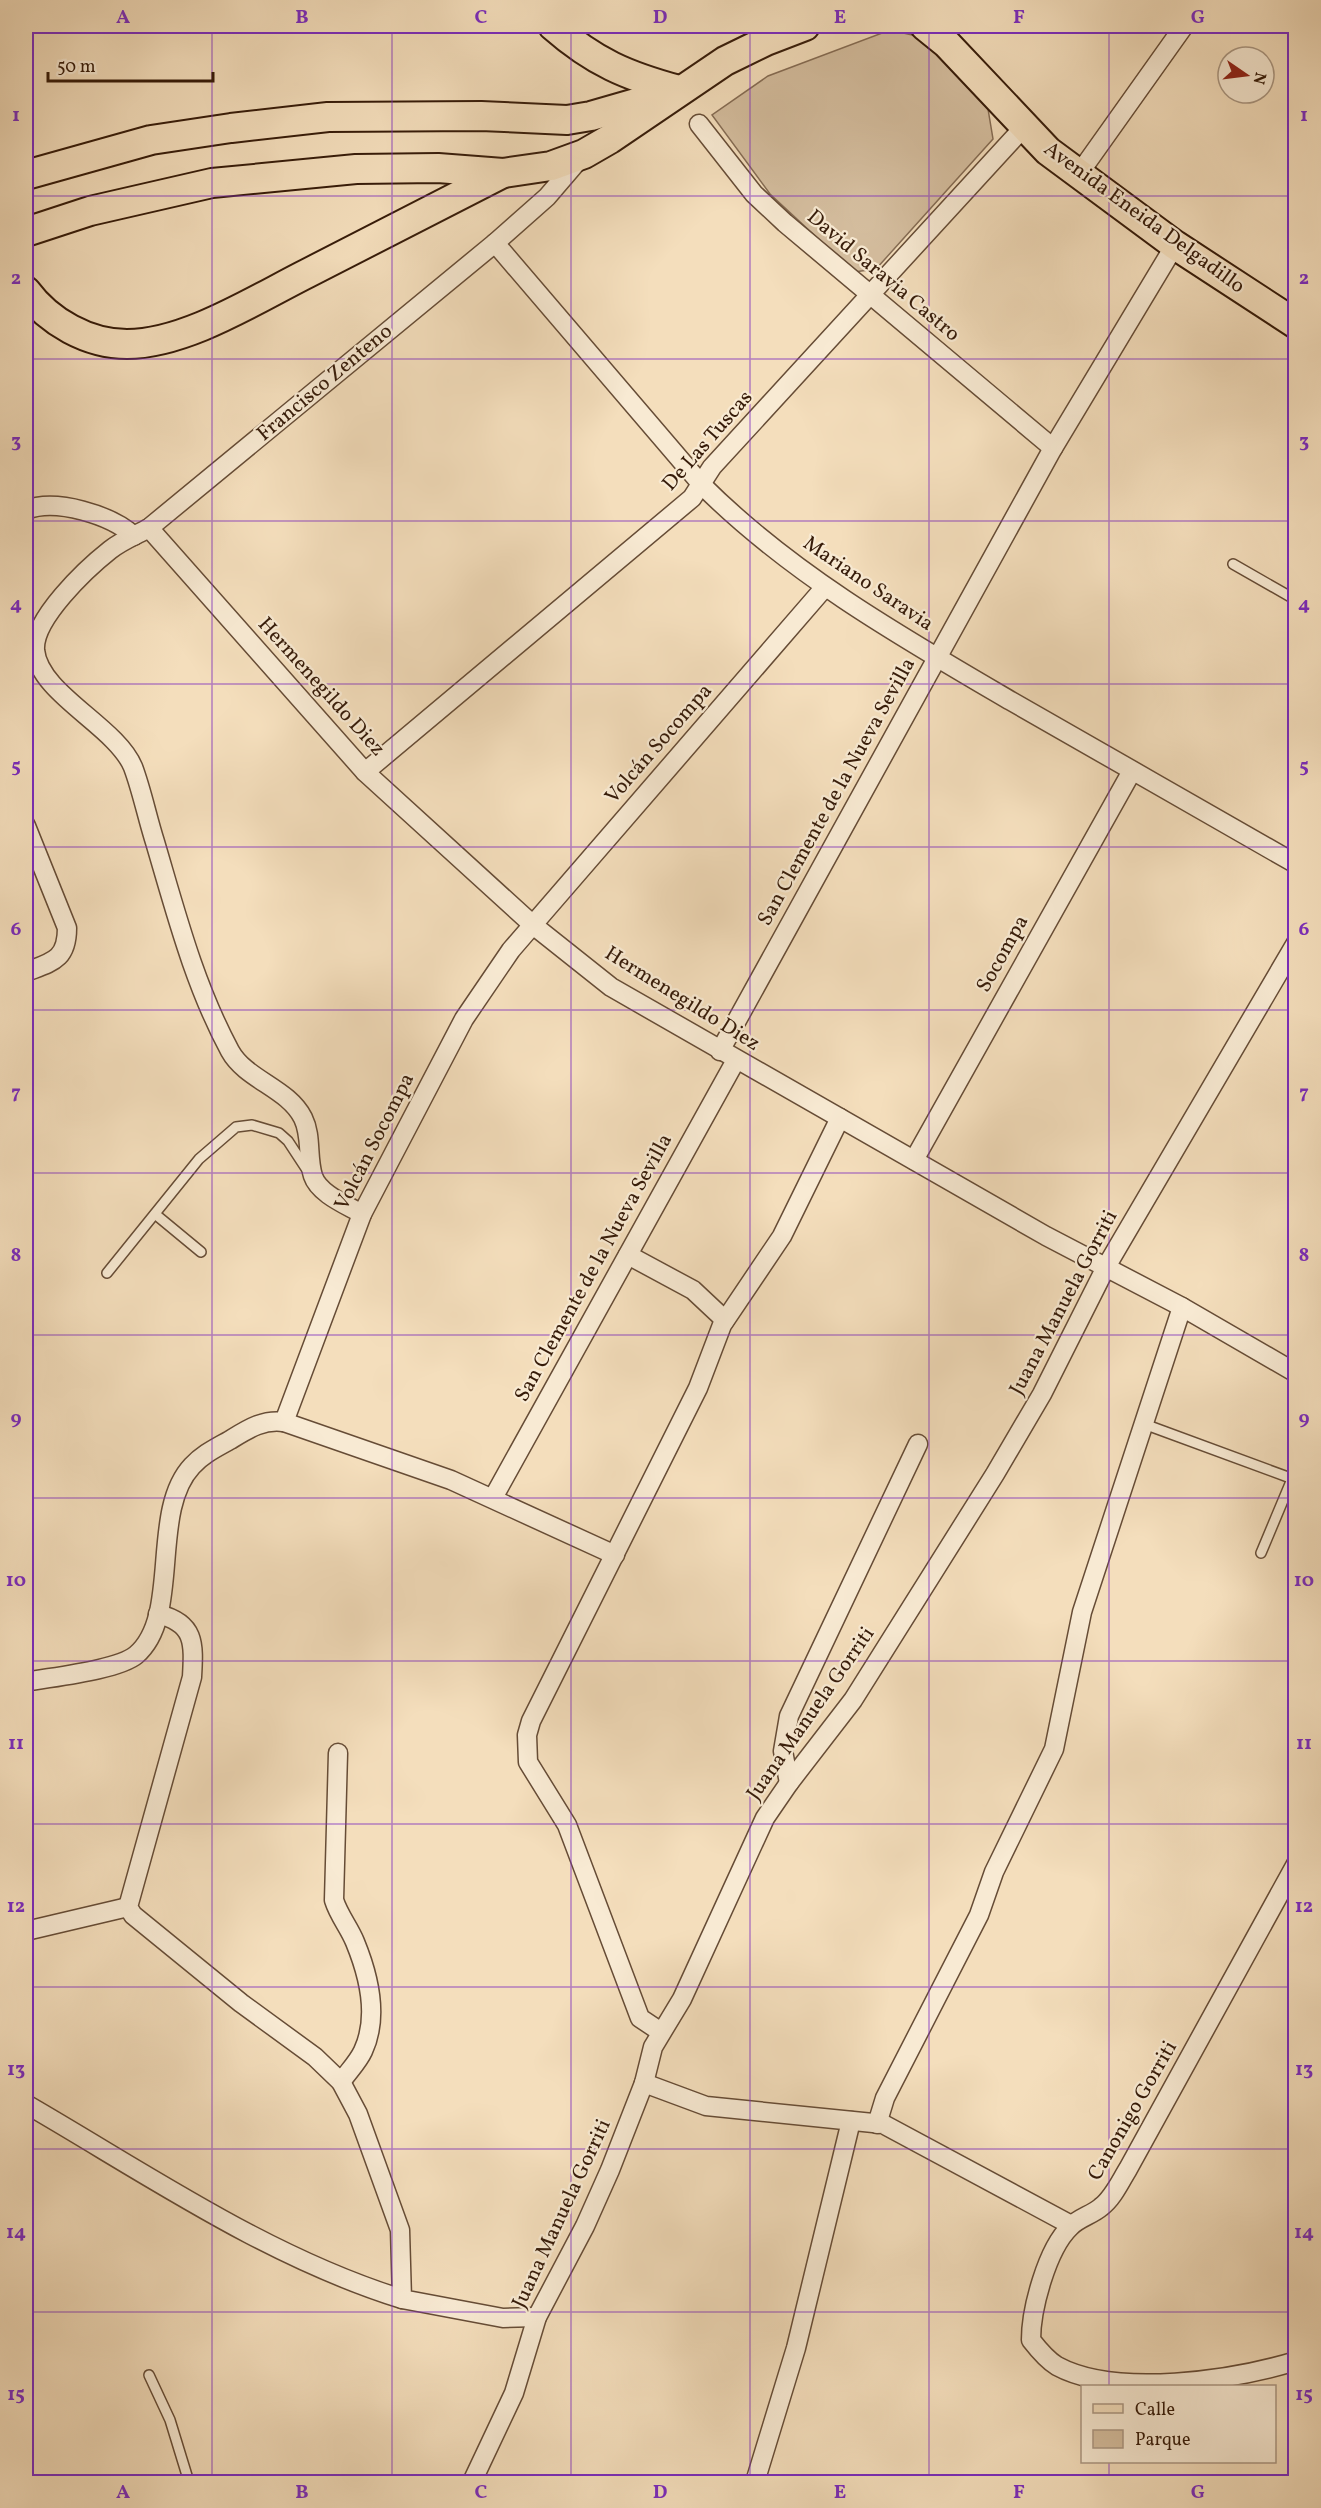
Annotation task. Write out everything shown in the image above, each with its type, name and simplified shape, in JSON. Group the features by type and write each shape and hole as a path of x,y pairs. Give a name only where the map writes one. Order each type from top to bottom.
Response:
{"main road":[{"path":"553,26 610,67 632,77 679,90"},
{"path":"26,232 90,212 213,183 356,169 438,168 503,173 551,166 584,154 725,61 766,41 805,26"},
{"name":"Avenida Eneida Delgadillo","path":"925,26 946,44 1023,128 1078,175 1175,245 1292,315"},
{"path":"26,175 151,140 231,128 328,117 481,116 567,120 591,116 679,90"},
{"path":"26,291 48,314 72,330 101,341 126,344 152,342 224,315 503,173"}],"street":[{"path":"1078,175 1184,26"},
{"name":"David Saravia Castro","path":"699,124 754,194 868,295 1053,448"},
{"name":"De Las Tuscas","path":"365,772 692,498 712,467 1023,128"},
{"name":"Francisco Zenteno","path":"313,1177 309,1136 303,1118 284,1096 248,1071 232,1054 204,1000 188,958 133,766 108,734 57,689 39,663 35,650 39,631 58,602 110,550 141,532 495,243 547,197 584,154"},
{"name":"Mariano Saravia","path":"495,243 702,485 727,510 825,587 937,658 1296,864"},
{"name":"San Clemente de la Nueva Sevilla","path":"493,1498 628,1255 728,1055 937,658 1053,448 1175,245"},
{"name":"Hermenegildo Diez","path":"26,510 51,505 105,517 141,532 365,772 533,925 611,987 914,1160 1296,1372"},
{"name":"Volcán Socompa","path":"284,1422 362,1214 464,1019 510,950 825,587"},
{"name":"Socompa","path":"914,1160 1132,771"},
{"path":"26,826 67,928 67,943 55,961 26,972"},
{"name":"Juana Manuela Gorriti","path":"472,2482 514,2393 537,2317 585,2226 644,2082 653,2047 682,1999 765,1818 853,1700 995,1473 1042,1394 1106,1267 1296,943"},
{"path":"660,2032 640,2018 567,1825 528,1762 525,1750 531,1721 698,1388 725,1320 782,1236 840,1118"},
{"path":"313,1177 327,1193 362,1214"},
{"path":"628,1255 693,1290 725,1320"},
{"path":"877,2124 885,2098 979,1915 994,1872 1054,1749 1082,1612 1182,1307"},
{"path":"26,1683 124,1663 144,1647 158,1614 172,1511 181,1484 191,1467 206,1454 269,1420 284,1422 451,1480 615,1555"},
{"path":"789,1783 783,1751 789,1716 918,1444"},
{"path":"158,1614 174,1618 185,1626 192,1641 192,1677 128,1907 133,1915 241,2003 315,2057 341,2082 358,2114 400,2230 402,2299"},
{"path":"338,1754 334,1900 338,1912 355,1941 368,1985 372,2011 369,2032 362,2053 341,2082"},
{"name":"Canonigo Gorriti","path":"1296,1864 1128,2169 1102,2207 1071,2225 1061,2238 1032,2310 1031,2340 1057,2366 1103,2380 1132,2383 1222,2380 1296,2361"},
{"path":"26,1931 128,1907"},
{"path":"644,2082 706,2106 877,2124 893,2128 1071,2225"},
{"path":"26,2104 176,2193 318,2268 355,2284 402,2299 503,2318 537,2317"},
{"path":"755,2482 796,2348 851,2121"}],"lane":[{"path":"1233,564 1296,600"},
{"path":"107,1274 199,1160 236,1127 252,1125 279,1133 288,1141 301,1163 313,1177"},
{"path":"155,1214 201,1252"},
{"path":"1144,1424 1294,1479 1261,1553"},
{"path":"149,2375 170,2420 189,2482"}],"green space":[{"path":"890,30 921,37 988,109 993,139 876,269 854,272 770,194 712,115 768,76"}]}
